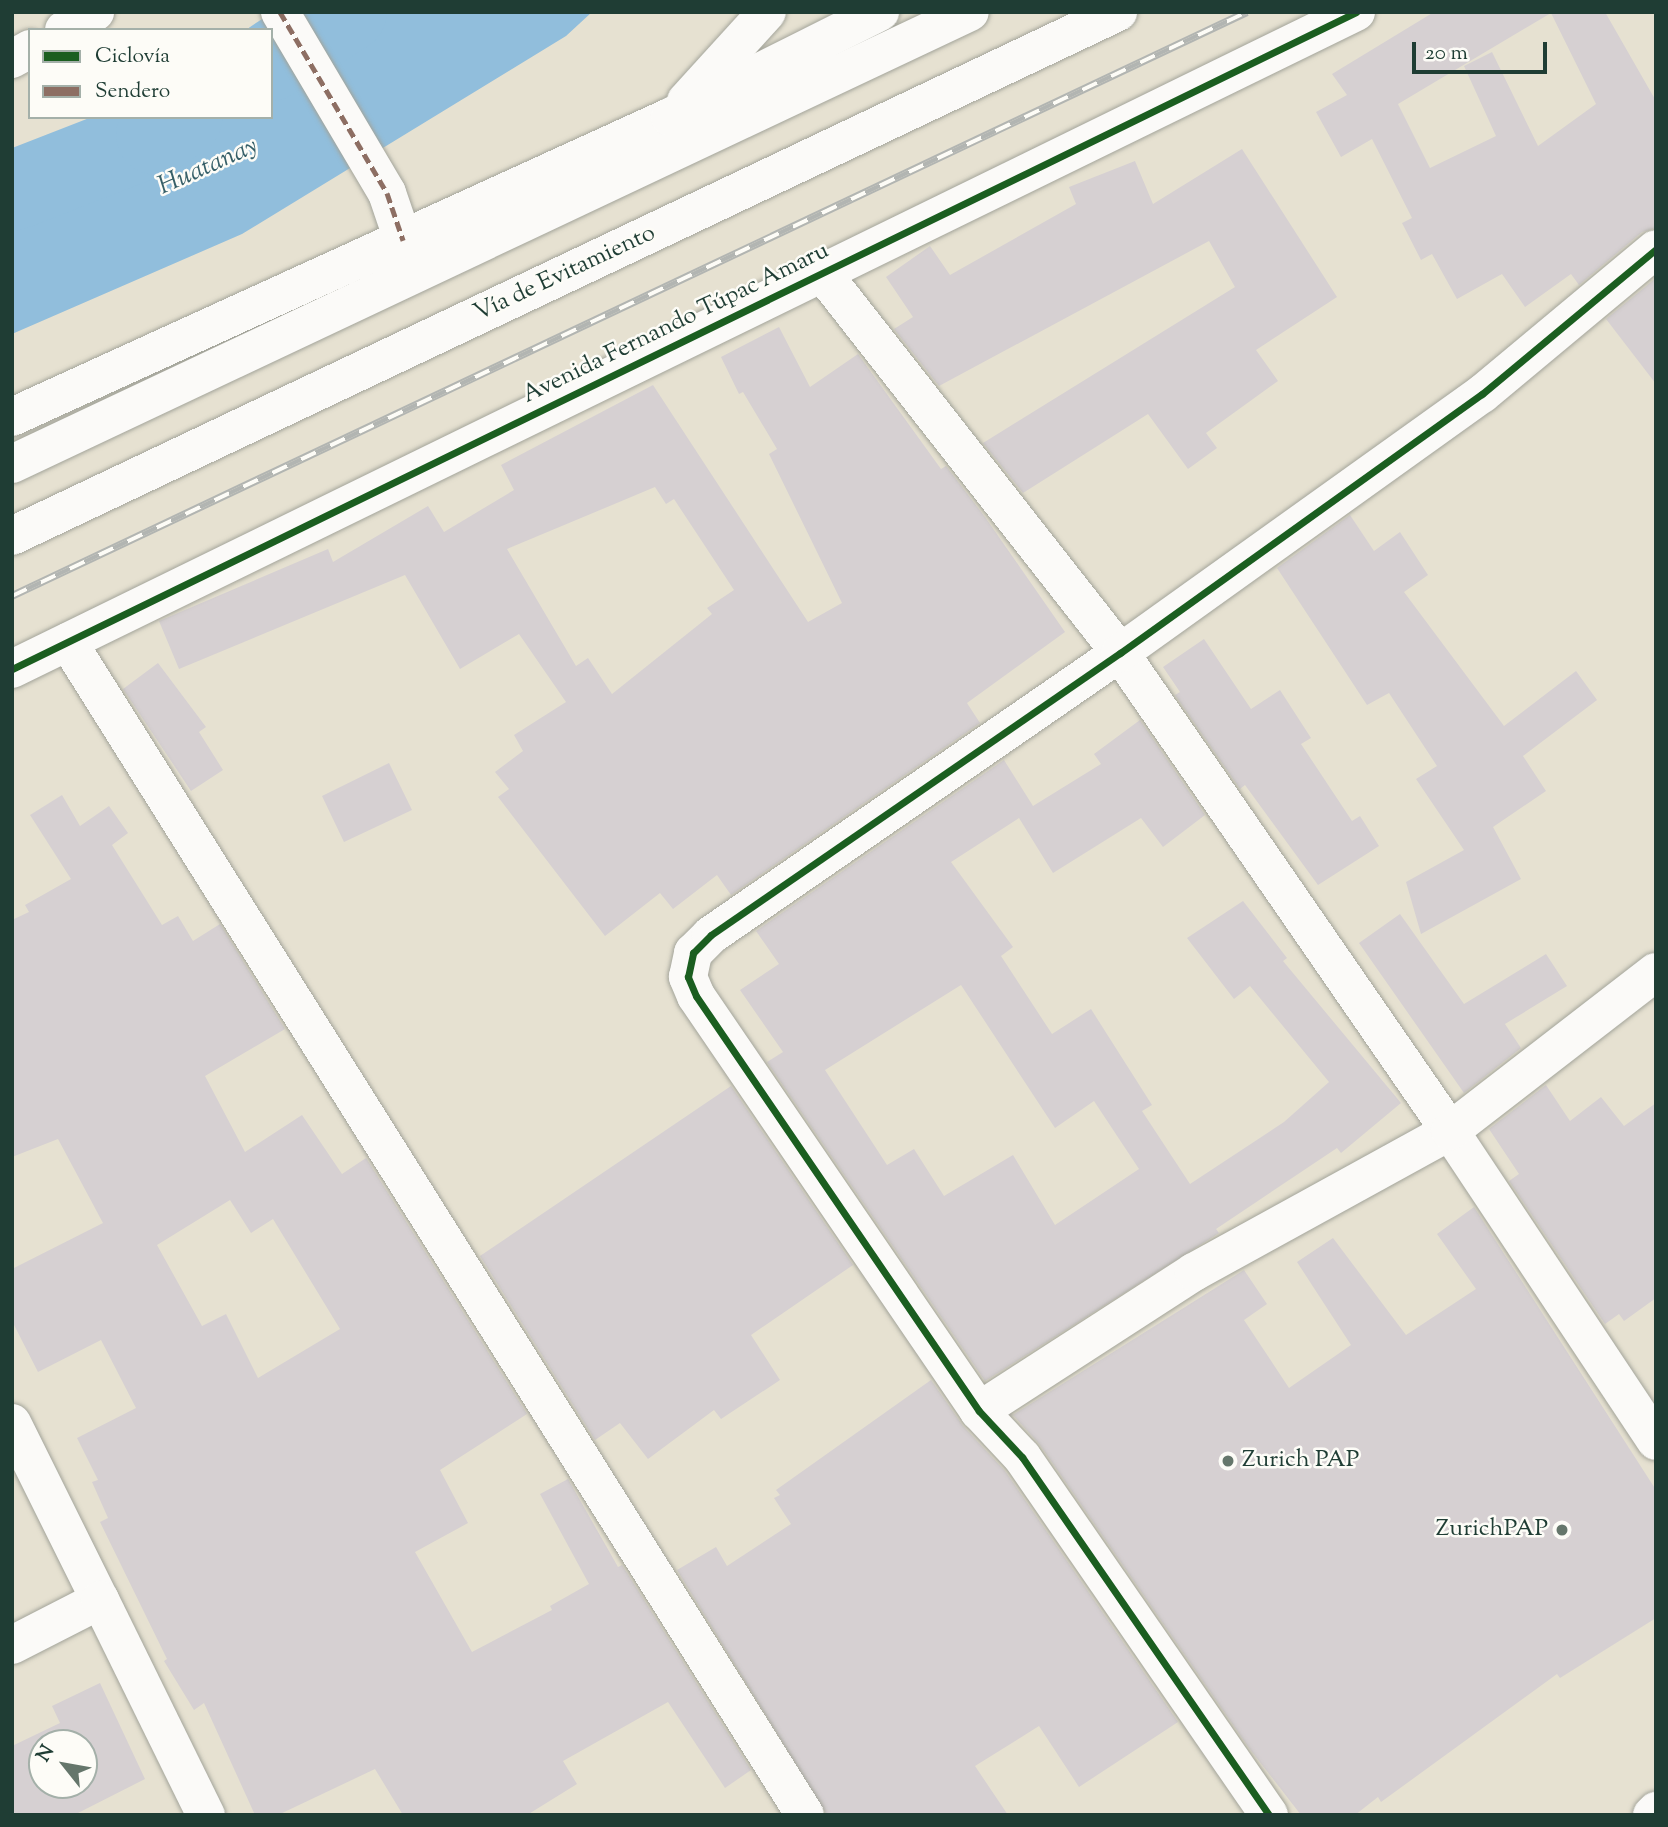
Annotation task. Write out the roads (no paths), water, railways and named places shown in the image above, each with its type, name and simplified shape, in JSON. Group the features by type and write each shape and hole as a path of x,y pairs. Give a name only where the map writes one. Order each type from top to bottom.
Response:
{"main road":[{"path":"67,28 95,12"},
{"path":"670,117 767,12"},
{"path":"12,417 670,117 880,12"},
{"path":"12,464 970,12"},
{"name":"Vía de Evitamiento","path":"12,536 1118,12"},
{"name":"Avenida Fernando Túpac Amaru","path":"12,669 824,275 1356,12"},
{"path":"284,20 387,193 403,240"},
{"path":"12,59 28,50"},
{"path":"1269,1815 1022,1457 979,1412 704,1008 688,977 693,953 710,935 1120,653 1482,394 1656,249"},
{"path":"824,275 1120,653 1450,1131 1656,1441"},
{"path":"68,642 804,1815"},
{"path":"979,1412 1194,1272 1450,1131 1656,972"},
{"path":"12,1423 206,1815"},
{"path":"12,1646 100,1600"},
{"path":"1651,1815 1656,1811"}],"water":[{"name":"Huatanay","path":"347,12 592,12 566,36 242,234 12,334 12,191 156,135 180,119 273,119 273,60"}],"waterway":[{"path":"273,60 347,12"},
{"path":"12,191 156,135 180,119"}],"railway":[{"path":"12,596 1247,12"}],"place":[{"name":"Zurich PAP","path":"1228,1461"},
{"name":"ZurichPAP","path":"1562,1530"}]}
